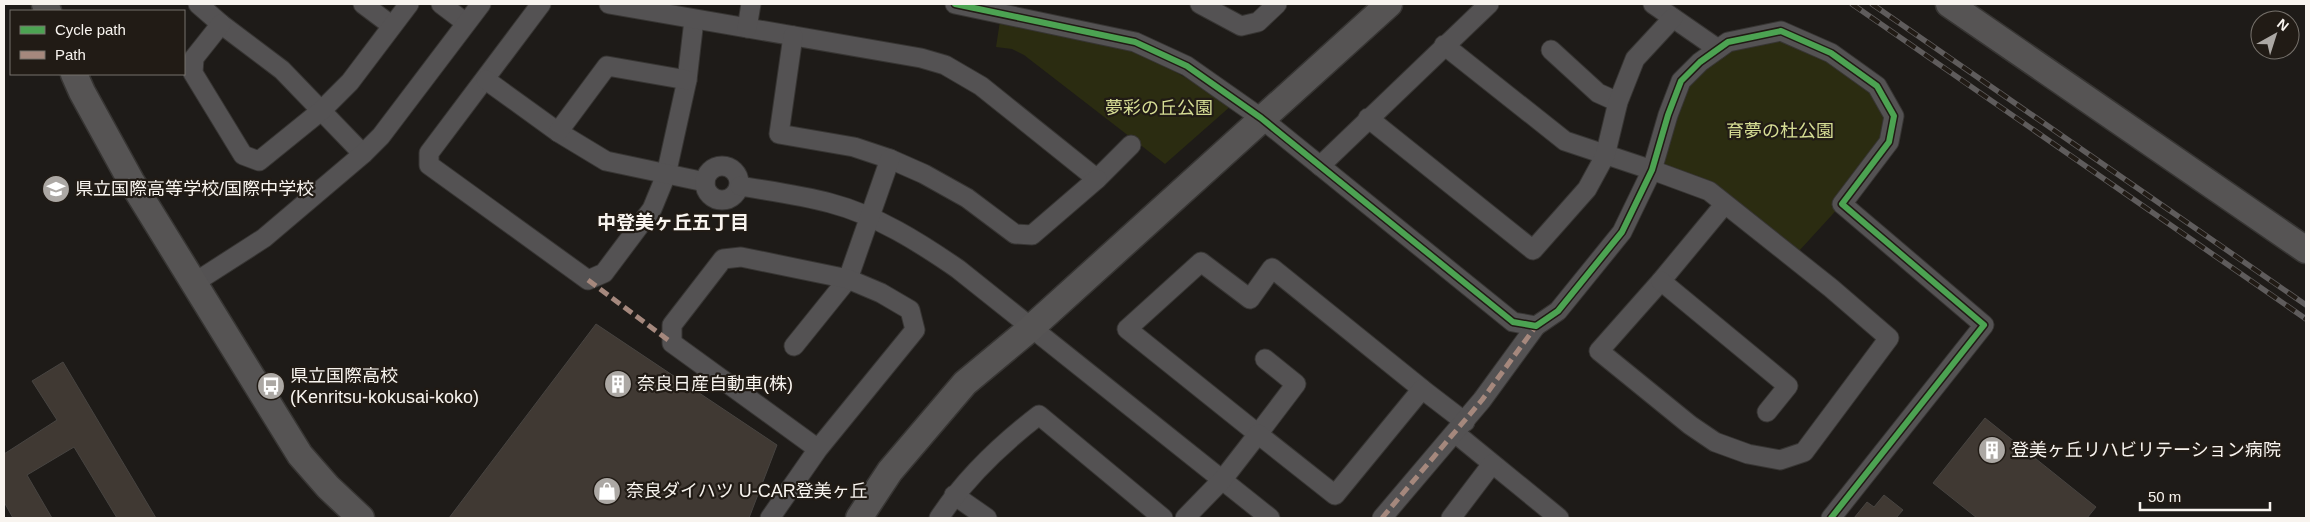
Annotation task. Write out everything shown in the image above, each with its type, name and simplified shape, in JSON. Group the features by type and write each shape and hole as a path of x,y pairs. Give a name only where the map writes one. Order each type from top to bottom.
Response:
{"street":[{"path":"198,4 221,24 282,70 363,154"},
{"path":"363,4 391,25"},
{"path":"221,24 194,58 193,73 243,155 259,161 322,110 350,82 391,25 409,4"},
{"path":"441,4 466,23"},
{"path":"194,283 264,238 363,154 381,136 481,4"},
{"path":"541,4 486,80 429,153 429,165 588,280 604,273 652,209 666,175 687,80 694,20"},
{"path":"609,4 921,58 945,65 981,86 1097,178"},
{"path":"747,28 751,4"},
{"path":"955,4 996,7 1135,42 1187,66 1261,118 1513,322 1536,326"},
{"path":"1200,4 1241,26 1258,22 1277,4"},
{"path":"859,518 890,471 965,383 1031,328 1389,4"},
{"path":"1320,166 1444,45 1489,4"},
{"path":"1653,4 1718,49"},
{"path":"1949,4 2306,250"},
{"path":"1368,118 1533,250 1587,189 1605,156 1618,102 1635,59 1673,18"},
{"path":"1382,518 1460,428 1512,362 1536,326 1558,311 1622,232 1652,170 1668,114 1681,81 1700,62 1728,42 1781,31 1831,53 1877,86 1894,116 1889,142 1842,204 1984,325 1831,518"},
{"path":"793,36 779,134 854,147 890,159 924,174 967,198 1015,234 1032,235 1097,178 1131,145"},
{"path":"1444,45 1565,142 1652,170 1709,191 1724,205 1831,288 1889,338 1804,452 1780,460 1748,454 1715,442 1690,425 1599,351 1661,281 1724,205"},
{"path":"1552,50 1598,93 1618,102"},
{"path":"558,132 607,66 687,80"},
{"path":"74,75 131,181 300,455 328,487 361,518"},
{"path":"486,80 558,132 606,161 705,182"},
{"path":"794,346 848,279 890,159"},
{"path":"718,166 724,166 730,167 738,175 740,186 734,196 723,201 717,200 708,193 705,182 709,172 718,166"},
{"path":"740,186 830,203 870,218 922,245 958,269 1270,518"},
{"path":"770,518 818,449 916,330 910,310 881,293 848,279 741,257 723,259 672,325 672,343 818,449"},
{"path":"1422,389 1335,495 1128,329 1201,262 1250,299 1272,268 1422,389 1492,464 1559,518"},
{"path":"1661,281 1788,386 1767,412"},
{"path":"1186,518 1223,479 1296,384 1265,360"},
{"path":"939,518 954,495 1004,441 1039,415 1163,518"},
{"path":"1451,518 1492,464"},
{"path":"954,495 987,518"}],"green space":[{"name":"夢彩の丘公園","path":"1000,21 1111,42 1162,64 1232,105 1165,164 1024,55 1012,49 996,47"},
{"name":"育夢の杜公園","path":"1781,31 1831,53 1894,116 1842,204 1799,251 1724,205 1652,170 1668,115 1700,62"}],"building":[{"name":"奈良日産自動車(株)","path":"596,324 777,445 749,518 449,518"},
{"path":"63,362 156,518 117,518 74,447 27,475 52,518 13,518 4,502 4,454 57,420 32,381"},
{"name":"登美ヶ丘リハビリテーション病院","path":"1985,418 2096,507 2087,518 1977,518 1933,483"},
{"path":"1884,495 1903,510 1896,518 1854,518 1867,502 1874,507"}],"railway":[{"path":"1852,4 2306,319"},
{"path":"1872,4 2306,305"}],"marked path":[{"path":"588,280 672,343"},
{"path":"1382,518 1482,400 1536,326"}],"cycle path":[{"path":"955,4 1135,42 1187,66 1261,118 1513,322 1536,326 1558,311 1622,232 1652,170 1668,115 1681,81 1700,62 1728,42 1781,31 1831,53 1877,86 1894,116 1889,142 1842,204 1984,325 1831,518"}],"place":[{"name":"県立国際高等学校/国際中学校","path":"56,189"},
{"name":"奈良日産自動車(株)","path":"618,384"},
{"name":"県立国際高校 (Kenritsu-kokusai-koko)","path":"271,386"},
{"name":"登美ヶ丘リハビリテーション病院","path":"1992,450"},
{"name":"奈良ダイハツ U-CAR登美ヶ丘","path":"607,491"}],"district":[{"name":"中登美ヶ丘五丁目","path":"673,222"}]}
